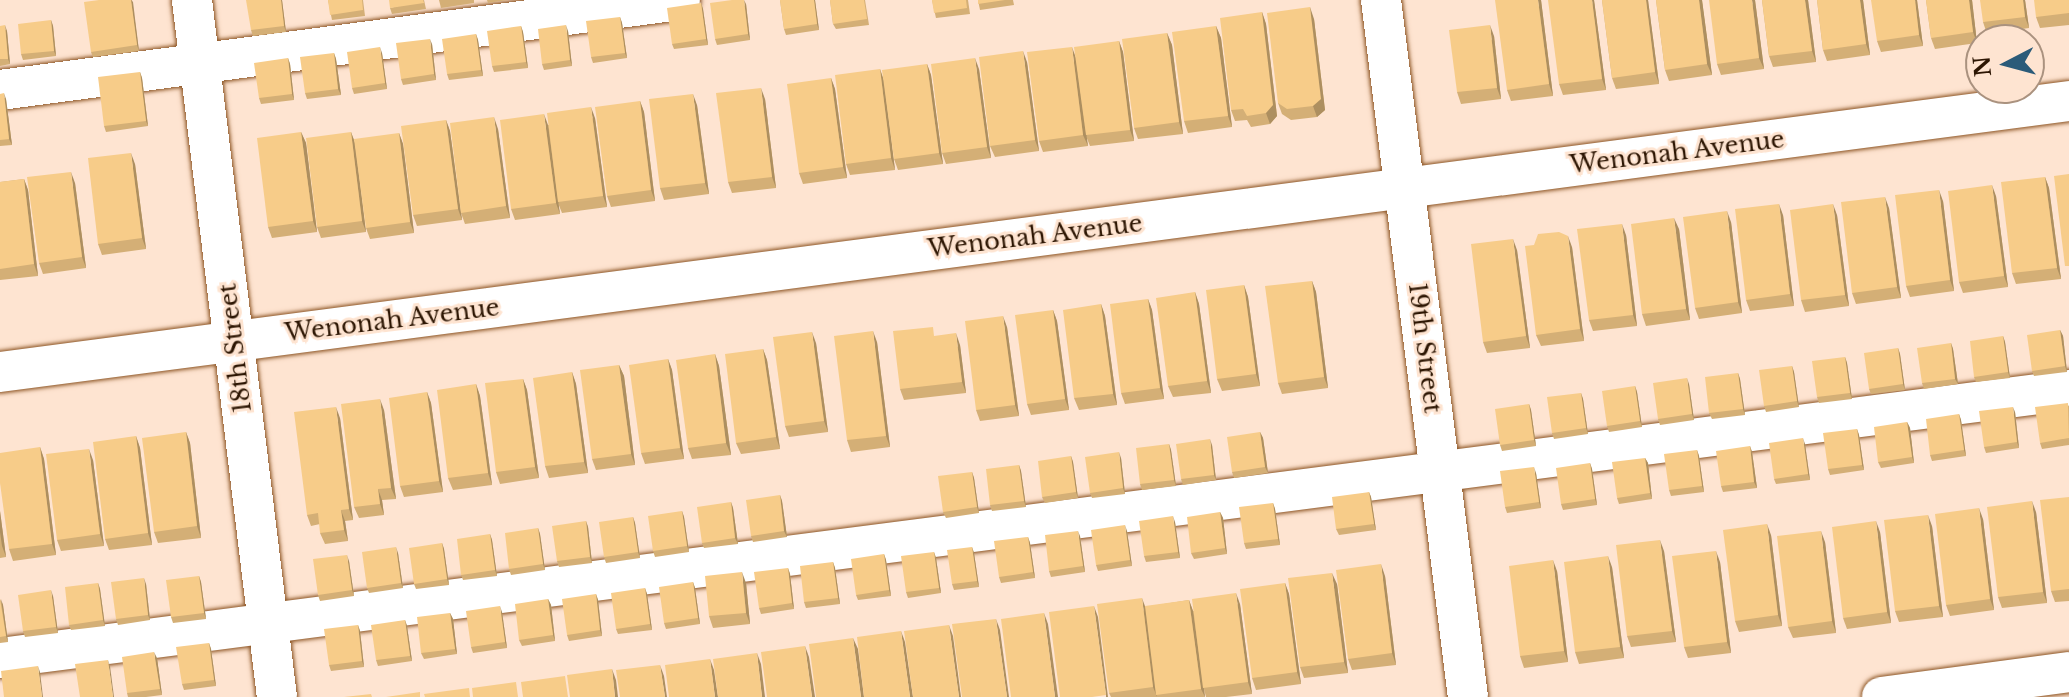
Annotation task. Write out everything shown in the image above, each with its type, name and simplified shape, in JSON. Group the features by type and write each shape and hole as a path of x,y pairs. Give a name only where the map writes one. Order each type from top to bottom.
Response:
{"street":[{"name":"18th Street","path":"192,0 277,697"},
{"path":"0,90 680,0"},
{"name":"19th Street","path":"1381,0 1468,697"},
{"name":"Wenonah Avenue","path":"0,372 2069,101"},
{"path":"0,658 2069,390"},
{"path":"1882,697 2069,672"}],"building":[{"path":"131,0 137,45 91,52 84,2"},
{"path":"246,0 281,0 284,26 251,30"},
{"path":"328,0 362,0 363,10 330,15"},
{"path":"389,0 423,0 424,3 390,8"},
{"path":"744,0 748,34 715,39 710,3"},
{"path":"780,0 814,0 817,24 784,29"},
{"path":"830,0 864,0 867,19 833,24"},
{"path":"932,0 966,0 967,8 934,13"},
{"path":"978,0 1005,0 978,4"},
{"path":"1495,0 1538,0 1549,84 1507,90"},
{"path":"1548,0 1592,0 1602,79 1559,84"},
{"path":"1602,0 1646,0 1655,72 1612,78"},
{"path":"1656,0 1699,0 1707,64 1665,70"},
{"path":"1709,0 1752,0 1759,58 1717,64"},
{"path":"1762,0 1805,0 1812,51 1769,56"},
{"path":"1817,0 1860,0 1866,44 1823,50"},
{"path":"1871,0 1915,0 1919,35 1877,41"},
{"path":"1926,0 1969,0 1972,24 1965,24 1965,33 1931,38"},
{"path":"1980,0 2023,0 2025,17 1983,22"},
{"path":"2034,0 2069,0 2069,13 2036,17"},
{"path":"701,3 706,39 672,44 667,8"},
{"path":"1310,7 1321,99 1313,106 1287,109 1278,103 1267,13"},
{"path":"1262,12 1273,105 1266,113 1247,116 1243,109 1231,110 1220,18"},
{"path":"620,17 625,53 591,57 586,21"},
{"path":"51,20 54,51 21,54 18,24"},
{"path":"5,25 8,59 0,59 0,26"},
{"path":"566,25 570,60 542,64 538,29"},
{"path":"1490,25 1497,88 1457,92 1449,30"},
{"path":"521,26 526,62 492,66 487,31"},
{"path":"1216,26 1228,116 1184,121 1172,32"},
{"path":"1167,33 1179,122 1134,128 1122,39"},
{"path":"476,34 481,70 447,74 442,39"},
{"path":"430,39 434,74 401,79 396,43"},
{"path":"1119,41 1130,130 1086,135 1074,47"},
{"path":"380,47 385,83 352,88 347,52"},
{"path":"1072,47 1083,135 1039,141 1027,52"},
{"path":"1023,51 1035,140 990,146 979,57"},
{"path":"334,53 338,89 305,93 300,57"},
{"path":"288,58 292,94 259,98 254,63"},
{"path":"975,58 987,147 942,153 931,64"},
{"path":"927,64 939,153 894,159 882,70"},
{"path":"880,69 891,158 846,164 835,75"},
{"path":"140,72 146,121 104,126 98,77"},
{"path":"831,78 843,167 799,173 787,84"},
{"path":"761,88 772,177 728,182 716,93"},
{"path":"4,93 9,139 0,140 0,94"},
{"path":"693,94 705,183 660,188 649,99"},
{"path":"640,101 651,190 607,196 595,107"},
{"path":"591,107 603,196 558,202 547,113"},
{"path":"544,114 556,203 511,209 500,120"},
{"path":"494,117 506,206 461,213 450,123"},
{"path":"446,120 458,209 413,215 401,126"},
{"path":"301,132 313,221 268,227 257,138"},
{"path":"351,132 362,221 317,227 306,138"},
{"path":"399,133 410,222 366,228 354,139"},
{"path":"131,153 142,238 98,244 88,158"},
{"path":"71,172 82,257 39,263 27,177"},
{"path":"2069,174 2069,266 2065,266 2054,176"},
{"path":"2045,177 2057,268 2012,273 2001,182"},
{"path":"24,179 34,264 0,269 0,182"},
{"path":"1992,185 2004,276 1959,282 1948,191"},
{"path":"1939,190 1950,280 1906,286 1895,195"},
{"path":"1885,197 1897,287 1852,293 1841,202"},
{"path":"1779,204 1790,294 1746,300 1735,209"},
{"path":"1833,204 1845,295 1801,300 1790,210"},
{"path":"1727,211 1738,302 1695,308 1683,217"},
{"path":"1674,218 1686,309 1642,314 1631,224"},
{"path":"1622,224 1633,315 1589,320 1577,229"},
{"path":"1559,232 1568,236 1580,329 1536,335 1525,246 1534,245 1538,234"},
{"path":"1513,239 1526,336 1483,342 1471,244"},
{"path":"1312,281 1324,377 1278,383 1265,286"},
{"path":"1244,285 1256,374 1217,379 1206,290"},
{"path":"1195,292 1207,381 1168,386 1156,298"},
{"path":"1148,299 1160,388 1121,393 1110,304"},
{"path":"1101,304 1113,394 1074,398 1063,310"},
{"path":"1053,310 1065,399 1027,404 1015,315"},
{"path":"1003,316 1015,405 976,410 965,321"},
{"path":"933,327 934,336 956,333 962,382 900,389 893,331"},
{"path":"2060,330 2065,366 2032,371 2027,335"},
{"path":"873,331 886,436 847,440 834,336"},
{"path":"812,332 824,421 785,426 773,337"},
{"path":"2003,336 2008,372 1974,377 1970,341"},
{"path":"1951,343 1955,379 1922,383 1917,348"},
{"path":"1898,348 1903,384 1869,389 1864,353"},
{"path":"763,349 776,437 736,443 725,354"},
{"path":"715,354 726,443 688,448 676,360"},
{"path":"1845,357 1850,393 1817,397 1812,361"},
{"path":"668,359 680,448 641,453 629,365"},
{"path":"619,365 631,454 592,459 580,370"},
{"path":"1792,366 1797,401 1764,406 1759,370"},
{"path":"572,372 584,462 545,466 533,378"},
{"path":"1738,373 1743,409 1709,413 1705,377"},
{"path":"1687,378 1692,414 1658,419 1653,383"},
{"path":"523,379 535,467 496,472 485,383"},
{"path":"476,384 488,473 448,478 437,390"},
{"path":"1635,386 1640,421 1607,426 1602,391"},
{"path":"427,392 439,481 400,486 389,398"},
{"path":"1581,393 1586,428 1552,433 1547,397"},
{"path":"380,399 391,488 378,489 380,504 354,507 341,404"},
{"path":"2068,403 2069,438 2040,443 2035,407"},
{"path":"1529,404 1534,440 1500,445 1495,409"},
{"path":"336,407 349,509 341,510 344,530 320,533 318,513 307,515 294,412"},
{"path":"2013,407 2017,442 1984,447 1979,411"},
{"path":"1959,414 1964,450 1930,455 1926,419"},
{"path":"1907,422 1912,457 1878,462 1874,427"},
{"path":"1857,429 1862,465 1828,469 1823,433"},
{"path":"186,432 197,526 154,532 142,438"},
{"path":"1260,432 1265,467 1232,472 1227,437"},
{"path":"136,436 148,533 105,539 93,442"},
{"path":"1803,438 1808,474 1774,479 1769,443"},
{"path":"1210,439 1214,475 1181,479 1176,444"},
{"path":"1169,444 1174,480 1140,484 1136,448"},
{"path":"1750,446 1754,482 1721,486 1716,451"},
{"path":"40,447 52,544 9,549 0,483 0,453"},
{"path":"89,449 100,534 57,540 46,454"},
{"path":"1697,450 1702,486 1669,490 1664,454"},
{"path":"1119,452 1123,488 1090,493 1085,457"},
{"path":"1071,456 1076,492 1042,497 1038,461"},
{"path":"1645,458 1650,493 1617,498 1612,462"},
{"path":"1590,463 1595,499 1561,504 1556,468"},
{"path":"1019,465 1024,501 990,505 986,469"},
{"path":"1534,467 1539,502 1505,507 1500,471"},
{"path":"972,472 977,507 943,512 938,476"},
{"path":"1369,492 1374,524 1336,529 1332,497"},
{"path":"780,495 784,531 751,536 746,500"},
{"path":"2069,497 2069,589 2051,591 2040,500"},
{"path":"2032,501 2043,592 1998,597 1987,507"},
{"path":"731,502 735,538 702,543 697,507"},
{"path":"1273,503 1278,539 1244,543 1239,507"},
{"path":"1979,508 1990,599 1946,605 1935,514"},
{"path":"682,511 687,546 653,551 648,516"},
{"path":"1220,512 1225,548 1191,553 1187,517"},
{"path":"1928,515 1939,606 1895,611 1884,520"},
{"path":"1173,516 1178,552 1144,556 1139,521"},
{"path":"633,517 638,552 604,557 599,522"},
{"path":"586,521 590,557 557,561 552,526"},
{"path":"1876,521 1887,612 1843,618 1832,527"},
{"path":"1767,524 1778,615 1735,621 1723,530"},
{"path":"1125,525 1130,560 1096,565 1091,530"},
{"path":"538,528 543,564 509,569 505,533"},
{"path":"1078,531 1083,566 1049,571 1045,535"},
{"path":"1821,531 1832,621 1788,627 1777,536"},
{"path":"490,534 495,570 461,575 457,539"},
{"path":"1028,537 1033,572 999,577 994,541"},
{"path":"1660,540 1672,631 1627,636 1616,545"},
{"path":"442,543 447,579 414,584 409,548"},
{"path":"396,547 401,583 367,588 362,552"},
{"path":"972,547 977,581 952,584 947,550"},
{"path":"1716,551 1727,642 1684,647 1672,556"},
{"path":"934,552 939,588 906,592 901,556"},
{"path":"884,554 889,590 856,595 851,559"},
{"path":"347,555 352,590 318,595 313,559"},
{"path":"1608,556 1620,647 1575,652 1564,562"},
{"path":"1553,560 1564,651 1520,656 1509,566"},
{"path":"833,562 838,598 804,602 800,566"},
{"path":"1381,564 1392,653 1348,659 1336,570"},
{"path":"788,568 792,603 759,608 754,572"},
{"path":"742,572 746,613 709,616 705,576"},
{"path":"1332,573 1344,662 1300,667 1288,578"},
{"path":"199,576 204,613 171,617 166,580"},
{"path":"144,578 148,615 116,619 111,582"},
{"path":"693,582 698,618 664,623 659,587"},
{"path":"98,583 103,620 69,625 65,587"},
{"path":"1285,583 1297,672 1252,678 1240,589"},
{"path":"645,588 650,624 616,629 611,593"},
{"path":"51,590 56,627 23,631 18,595"},
{"path":"1236,593 1248,682 1203,688 1192,599"},
{"path":"596,594 600,630 567,635 562,599"},
{"path":"1142,598 1153,687 1109,693 1097,604"},
{"path":"0,599 6,636 0,637"},
{"path":"548,599 553,635 519,640 515,604"},
{"path":"1189,600 1201,689 1156,695 1145,606"},
{"path":"500,606 505,642 471,647 466,611"},
{"path":"1094,606 1106,695 1060,697 1049,612"},
{"path":"450,613 455,649 421,653 417,617"},
{"path":"1044,613 1055,697 1011,697 1001,619"},
{"path":"996,619 1007,697 962,697 952,624"},
{"path":"405,620 410,656 376,660 371,625"},
{"path":"358,625 362,661 329,665 324,629"},
{"path":"949,625 959,697 913,697 904,631"},
{"path":"901,631 910,697 864,697 857,637"},
{"path":"853,638 861,697 816,697 809,644"},
{"path":"209,643 214,680 182,684 176,647"},
{"path":"805,646 812,697 767,697 761,652"},
{"path":"154,652 160,689 127,693 122,657"},
{"path":"757,653 762,697 718,697 713,659"},
{"path":"710,659 715,697 669,697 665,665"},
{"path":"108,660 113,697 80,697 75,664"},
{"path":"660,665 665,697 620,697 616,670"},
{"path":"38,666 42,697 4,697 1,671"},
{"path":"612,669 615,697 570,697 567,675"},
{"path":"565,676 568,697 523,697 521,682"},
{"path":"516,682 518,697 473,697 472,688"},
{"path":"469,688 470,697 425,697 424,694"},
{"path":"420,692 420,697 386,697"},
{"path":"371,694 372,697 344,697"}]}
